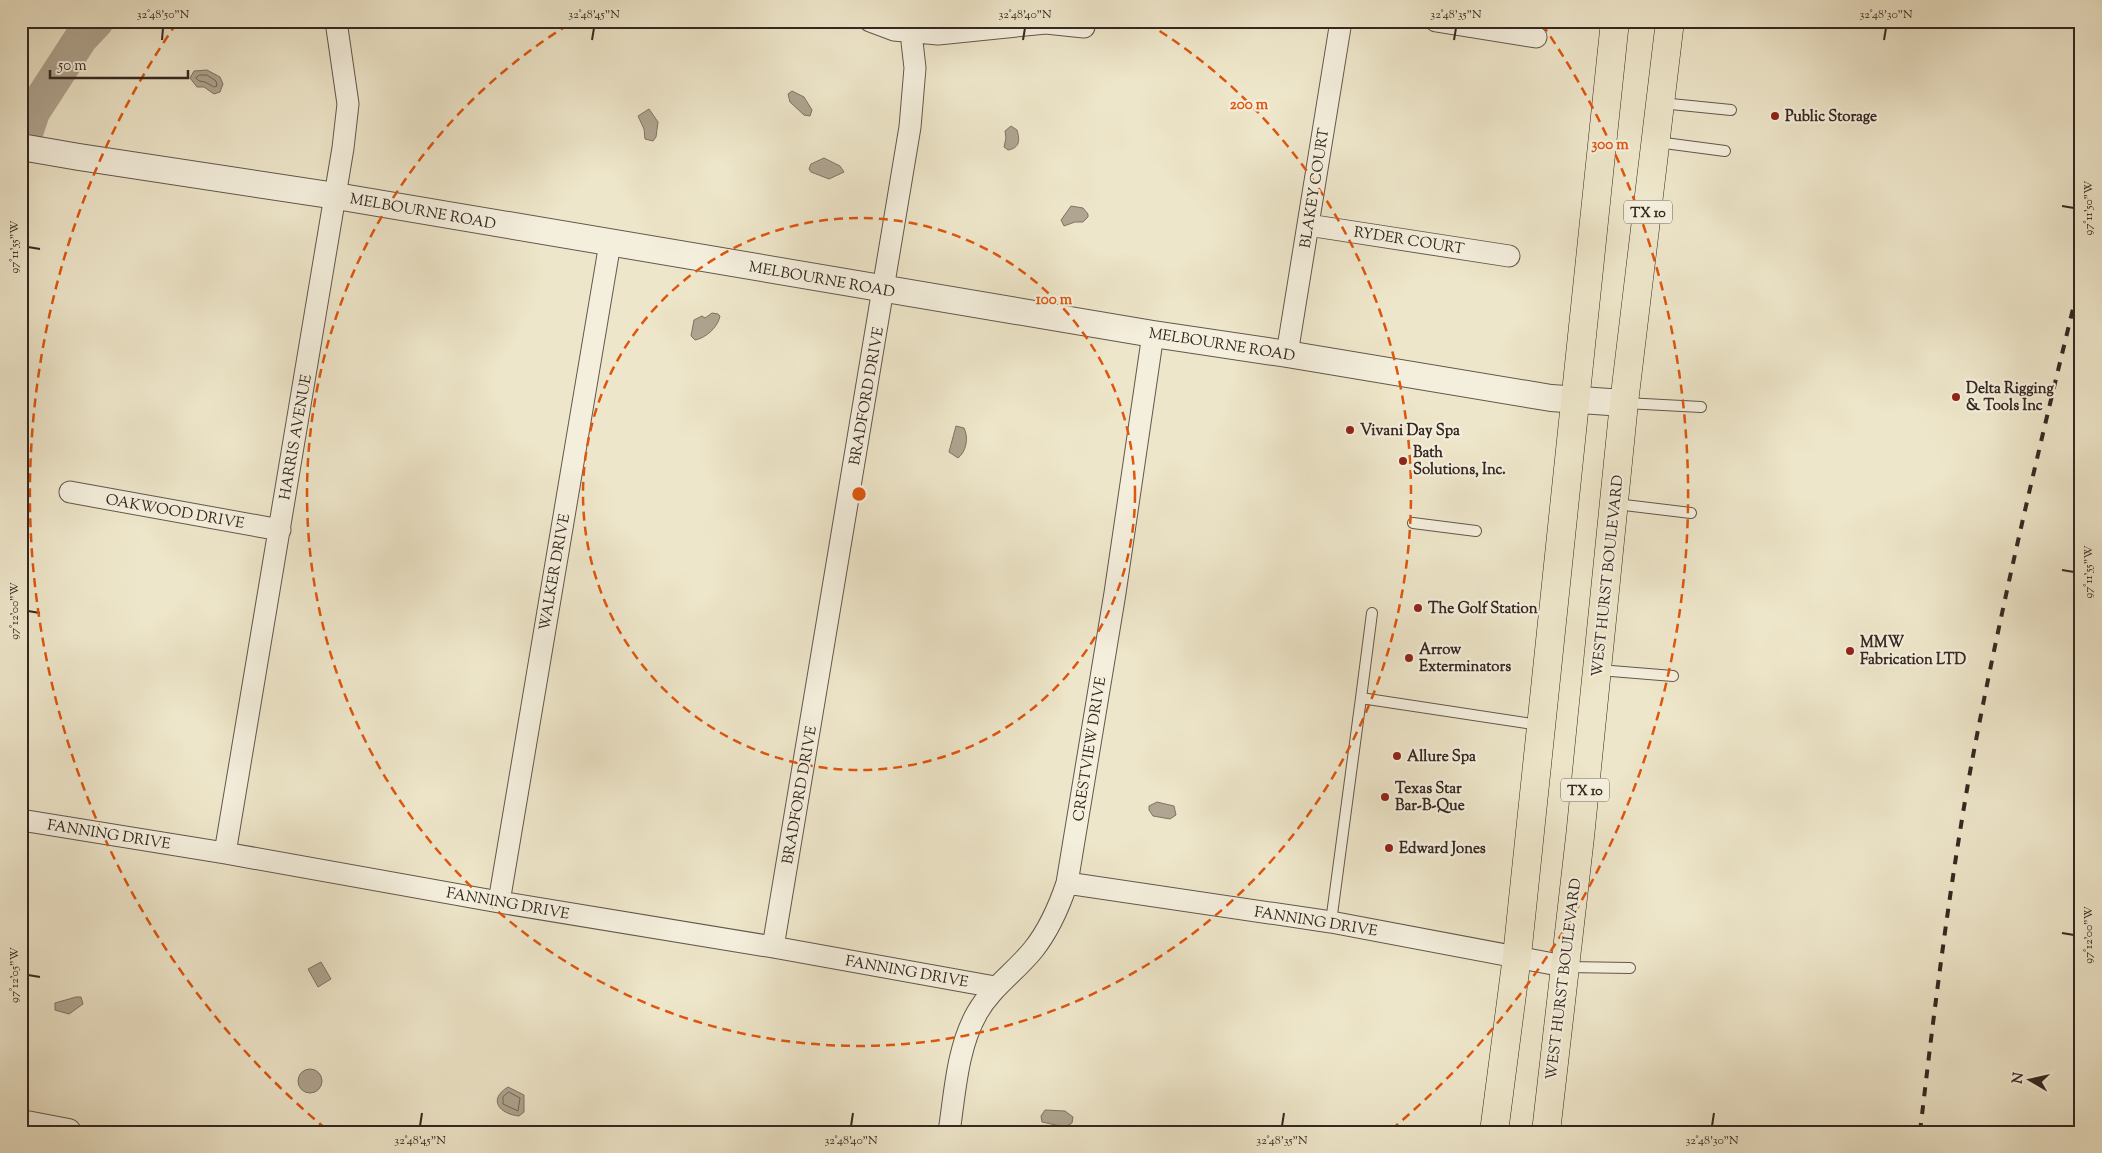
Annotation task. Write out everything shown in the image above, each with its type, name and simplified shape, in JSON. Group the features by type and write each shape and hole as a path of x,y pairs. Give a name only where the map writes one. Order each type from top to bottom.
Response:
{"main road":[{"path":"1494,1132 1517,956 1540,725 1577,400 1615,21"},
{"name":"WEST HURST BOULEVARD","path":"1546,1132 1598,670 1624,403 1670,21"}],"street":[{"name":"HARRIS AVENUE","path":"225,853 336,196 348,104 336,21"},
{"path":"870,21 894,30 938,34 1046,23 1084,27"},
{"name":"BLAKEY COURT","path":"1287,354 1341,21"},
{"path":"1436,21 1536,37"},
{"name":"BRADFORD DRIVE","path":"773,947 910,127 915,68 911,33"},
{"name":"MELBOURNE ROAD","path":"21,147 69,156 336,196 884,290 1154,334 1536,395 1624,403"},
{"name":"RYDER COURT","path":"1308,225 1510,256"},
{"name":"WALKER DRIVE","path":"499,902 610,243"},
{"name":"CRESTVIEW DRIVE","path":"949,1132 958,1072 968,1032 978,1012 995,987 1032,951 1047,930 1059,907 1067,883 1115,593 1154,334"},
{"name":"OAKWOOD DRIVE","path":"70,492 280,530"},
{"name":"FANNING DRIVE","path":"21,820 225,853 995,987"},
{"name":"FANNING DRIVE","path":"1067,883 1331,922 1564,966"},
{"path":"21,1123 68,1132"}],"lane":[{"path":"1660,103 1731,110"},
{"path":"1656,142 1725,151"},
{"path":"1624,403 1701,407"},
{"path":"1615,504 1691,513"},
{"path":"1413,523 1476,532"},
{"path":"1331,922 1372,613"},
{"path":"1598,670 1673,676"},
{"path":"1361,698 1540,725"},
{"path":"1564,966 1630,968"}],"water":[{"path":"207,70 220,77 223,84 220,92 214,94 204,87 197,87 190,78 194,71"},
{"path":"792,91 804,97 812,110 810,116 804,115 790,102 788,94"},
{"path":"649,109 658,122 656,137 653,141 645,139 644,129 638,116"},
{"path":"1011,126 1017,130 1019,140 1015,147 1008,150 1004,147 1005,131"},
{"path":"824,158 840,166 844,172 829,179 811,172 809,169 811,164"},
{"path":"1071,206 1083,208 1088,217 1083,222 1075,222 1064,226 1061,220"},
{"path":"712,313 720,316 717,324 707,334 695,340 691,336 694,320 702,316 705,318"},
{"path":"956,426 964,428 966,432 965,449 958,458 949,452"},
{"path":"1157,802 1174,806 1176,815 1170,819 1153,816 1149,806"},
{"path":"321,962 331,979 318,987 308,969"},
{"path":"81,997 83,1004 69,1014 55,1010 55,1003"},
{"path":"310,1069 315,1070 321,1076 321,1086 315,1092 310,1093 305,1092 299,1086 298,1081 299,1076 305,1070"},
{"path":"508,1087 524,1095 524,1112 519,1116 512,1115 498,1106 498,1097"},
{"path":"1045,1110 1065,1111 1073,1117 1072,1123 1065,1127 1042,1122 1041,1116"}],"waterway":[{"path":"21,148 33,112 81,38 97,21"}],"railway":[{"path":"1920,1132 1942,951 1970,772 2008,585 2081,276"}],"place":[{"name":"Public Storage","path":"1775,116"},
{"name":"Delta Rigging & Tools Inc","path":"1956,397"},
{"name":"Vivani Day Spa","path":"1350,430"},
{"name":"Bath Solutions, Inc.","path":"1403,461"},
{"name":"The Golf Station","path":"1418,608"},
{"name":"MMW Fabrication LTD","path":"1850,651"},
{"name":"Arrow Exterminators","path":"1409,658"},
{"name":"Allure Spa","path":"1397,756"},
{"name":"Texas Star Bar-B-Que","path":"1385,797"},
{"name":"Edward Jones","path":"1389,848"}]}
